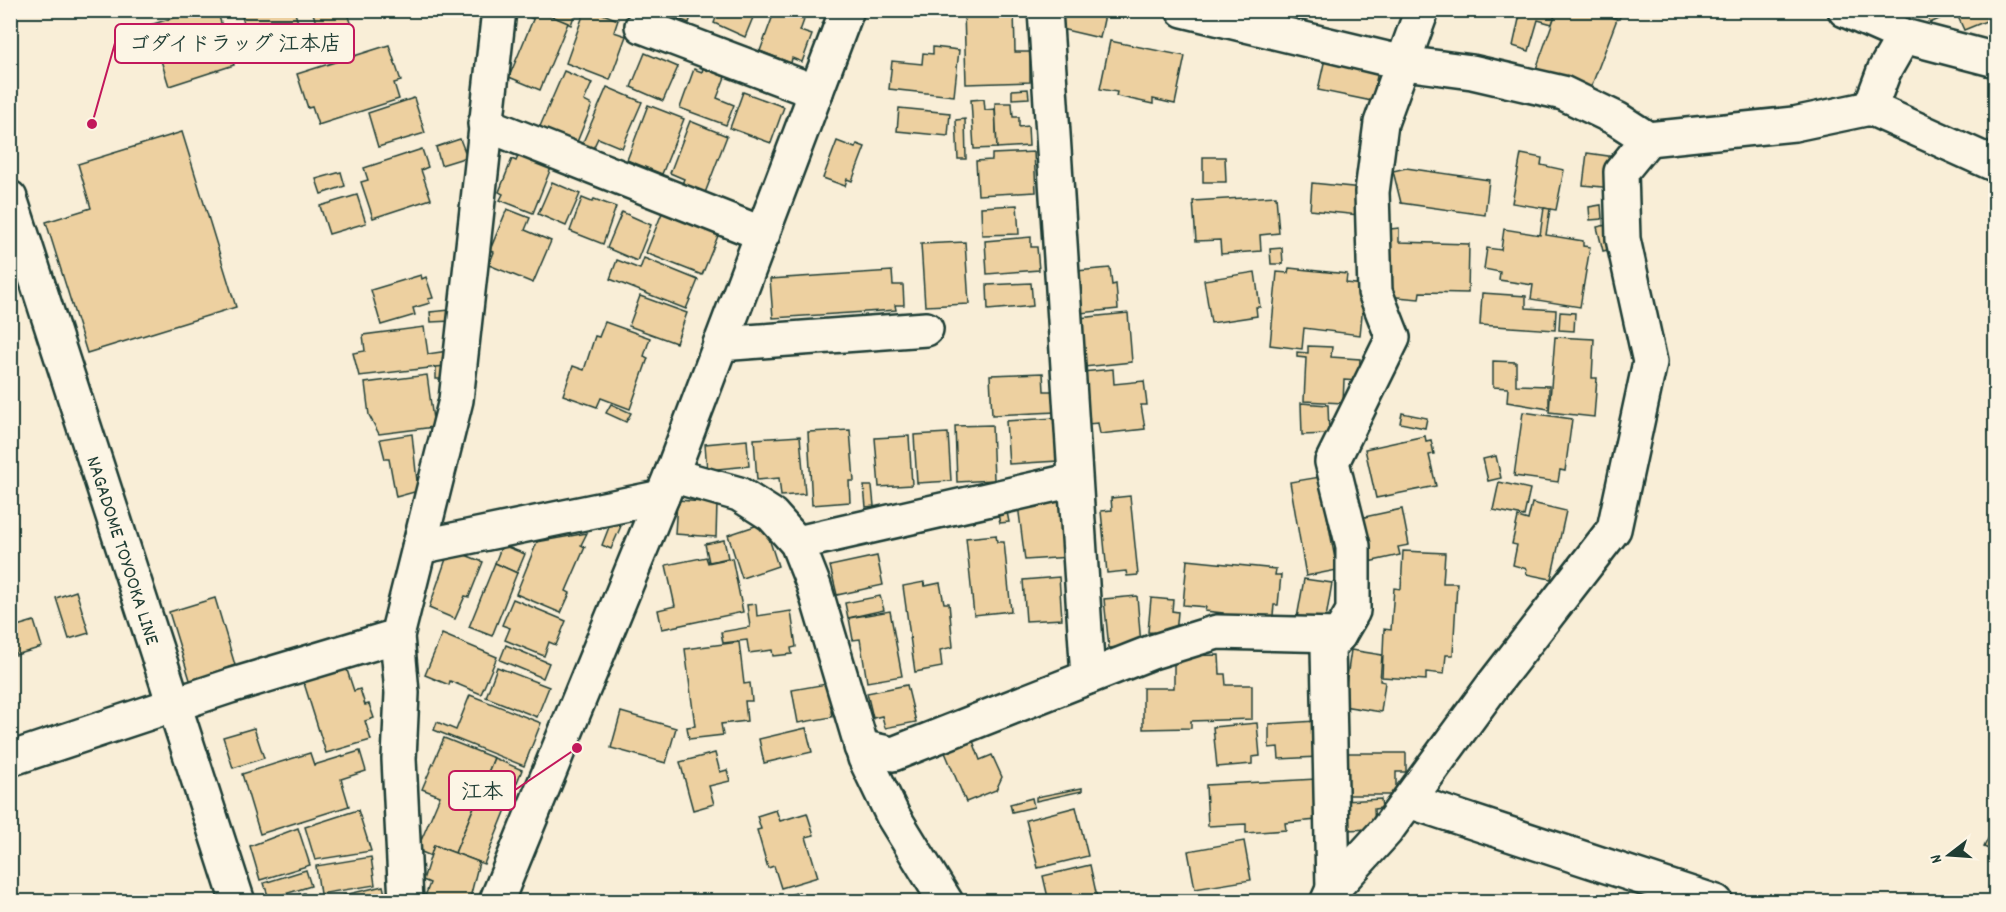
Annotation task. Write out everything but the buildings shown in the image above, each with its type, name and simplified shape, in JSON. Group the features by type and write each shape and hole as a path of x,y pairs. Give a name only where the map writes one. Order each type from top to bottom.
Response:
{"street":[{"path":"406,902 399,759 402,693 397,636 456,400 499,10"},
{"path":"496,902 666,486 847,10"},
{"path":"1045,10 1088,677"},
{"path":"1183,10 1404,63 1472,72 1563,93 1617,119 1648,139 1794,124 1870,108 1995,165"},
{"path":"1330,895 1328,647 1340,635 1353,611 1353,546 1332,462 1393,338 1375,292 1372,192 1382,123 1422,10"},
{"path":"1845,10 1904,36 1995,60"},
{"path":"642,26 816,92"},
{"path":"1870,108 1884,71 1904,36"},
{"path":"485,124 763,234"},
{"path":"1330,895 1377,843 1500,676 1614,529 1650,362 1623,239 1621,172 1648,139"},
{"name":"NAGADOME TOYOOKA LINE","path":"10,198 238,902"},
{"path":"720,344 926,329"},
{"path":"797,543 1074,480"},
{"path":"419,547 666,486 739,494 772,515 797,543 814,586 861,747 893,816 946,902"},
{"path":"861,747 893,754 1152,652 1217,632 1340,635"},
{"path":"10,759 230,686 397,636"},
{"path":"1409,801 1716,902"}],"place":[{"name":"ゴダイドラッグ 江本店","path":"92,124"},
{"name":"江本","path":"577,748"}]}
